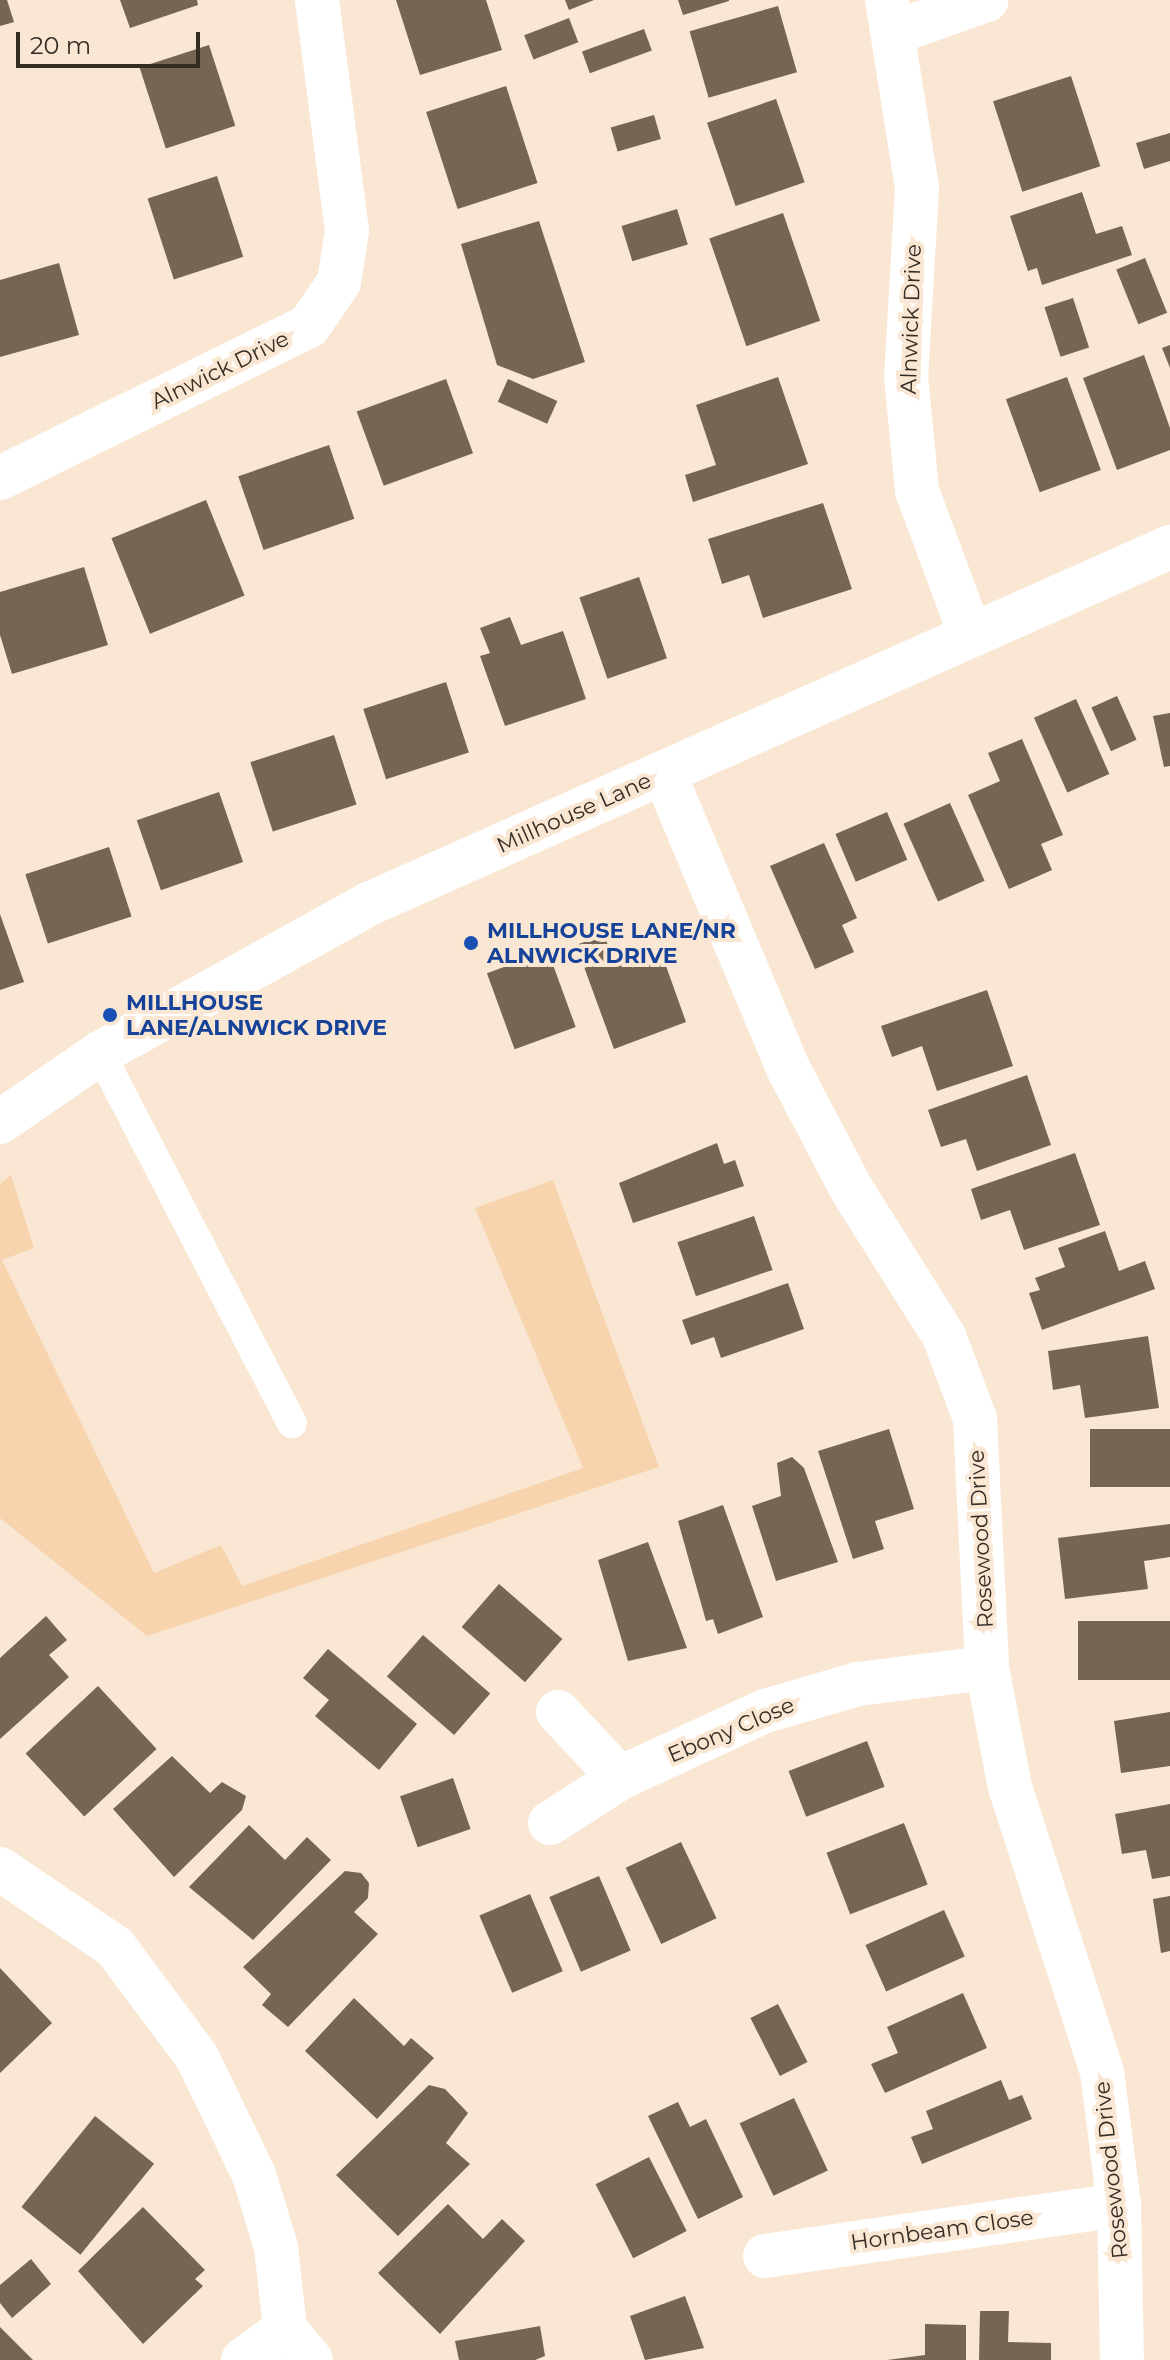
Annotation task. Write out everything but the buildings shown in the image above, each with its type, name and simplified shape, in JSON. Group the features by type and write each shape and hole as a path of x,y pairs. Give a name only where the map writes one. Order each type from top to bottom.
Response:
{"street":[{"name":"Alnwick Drive","path":"0,478 309,326 339,282 347,231 317,0"},
{"path":"891,16 987,0"},
{"name":"Alnwick Drive","path":"891,16 917,188 906,376 917,491 969,631"},
{"name":"Millhouse Lane","path":"0,1122 100,1053 371,903 664,773 969,631 1170,547"},
{"name":"Rosewood Drive","path":"664,773 789,1070 852,1190 944,1336 970,1405 987,1668 1010,1787 1102,2072 1119,2205 1122,2360"},
{"name":"Ebony Close","path":"550,1823 620,1778 779,1707 858,1684 987,1668"},
{"path":"558,1712 620,1778"},
{"path":"0,1869 115,1947 197,2057 254,2175 276,2247 298,2344 243,2360"},
{"name":"Hornbeam Close","path":"765,2256 1119,2205"}],"lane":[{"path":"100,1053 292,1423"}],"shaded area":[{"path":"11,1175 34,1248 2,1260 154,1573 221,1545 242,1586 583,1468 475,1208 553,1180 659,1467 147,1636 0,1518 0,1184"}],"place":[{"name":"MILLHOUSE LANE/NR ALNWICK DRIVE","path":"471,943"},
{"name":"MILLHOUSE LANE/ALNWICK DRIVE","path":"110,1015"}]}
